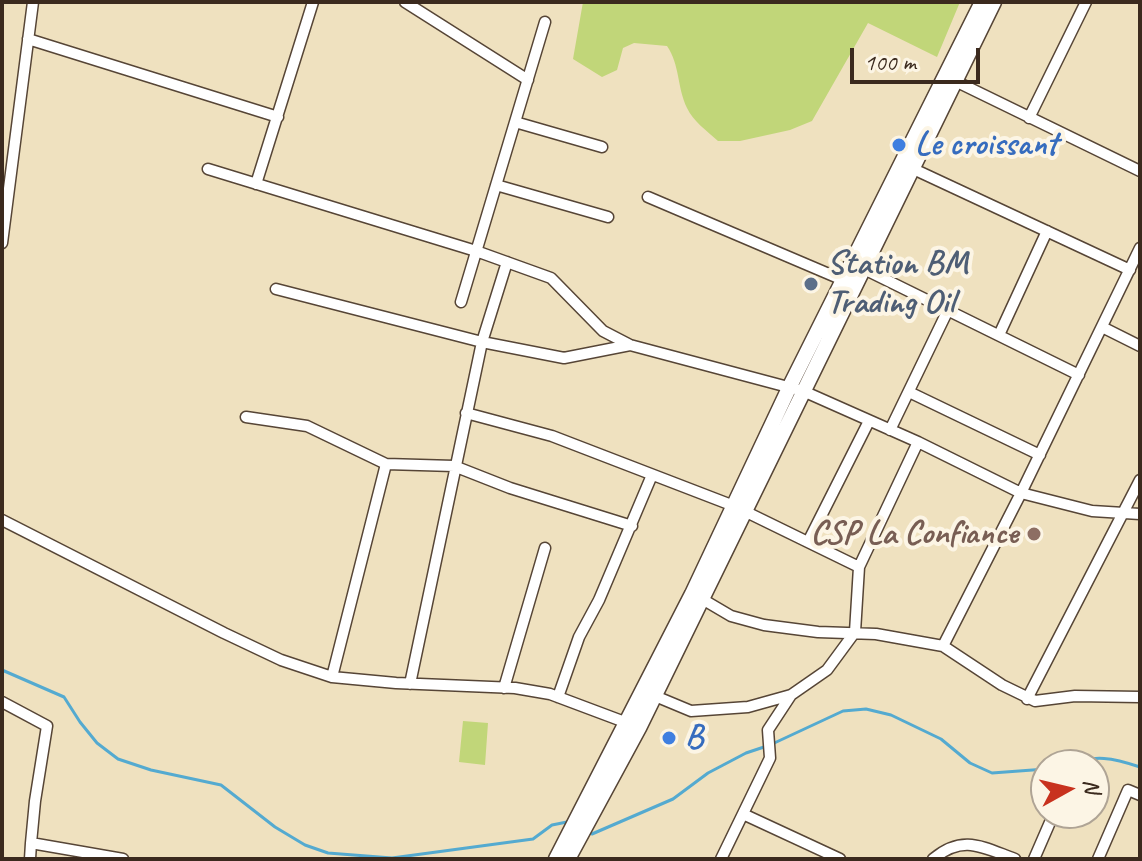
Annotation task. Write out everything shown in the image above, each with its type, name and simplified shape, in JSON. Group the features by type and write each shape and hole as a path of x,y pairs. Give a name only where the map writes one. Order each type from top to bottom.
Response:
{"main road":[{"path":"951,79 982,2"},
{"path":"568,859 739,509 843,280 994,2"},
{"path":"796,388 864,269 906,166"},
{"path":"556,859 633,725 655,696 697,596"}],"street":[{"path":"2,243 33,2"},
{"path":"256,184 313,2"},
{"path":"405,2 528,80"},
{"path":"1029,118 1086,2"},
{"path":"461,302 545,22"},
{"path":"28,39 278,117"},
{"path":"951,79 1140,171"},
{"path":"515,122 602,147"},
{"path":"906,166 1130,270"},
{"path":"208,169 476,251 551,278 603,331 630,345 796,388 918,442 1021,493 1092,511 1140,514"},
{"path":"496,185 608,217"},
{"path":"648,197 843,280"},
{"path":"999,335 1047,231"},
{"path":"943,646 1140,248"},
{"path":"410,684 482,342 507,262"},
{"path":"864,269 1079,375"},
{"path":"276,289 482,342 564,358 630,345"},
{"path":"890,430 948,310"},
{"path":"1102,327 1140,346"},
{"path":"909,392 1040,455"},
{"path":"466,413 552,436 739,509 859,567"},
{"path":"246,417 307,426 386,464 454,466 510,488 632,526"},
{"path":"808,542 869,421"},
{"path":"655,696 691,711 748,707 791,695 827,670 855,632 859,567 918,442"},
{"path":"332,677 386,464"},
{"path":"558,697 579,637 632,526 652,475"},
{"path":"1027,699 1140,480"},
{"path":"2,520 224,633 281,660 332,677 504,688 558,697 633,725"},
{"path":"504,688 545,548"},
{"path":"697,596 731,616 764,625 818,632 855,632 943,646 1035,701 1075,696 1140,697"},
{"path":"721,859 770,758 768,730 791,695"},
{"path":"2,702 47,726 30,859"},
{"path":"1098,859 1128,790 1140,795"},
{"path":"743,814 840,859"},
{"path":"1034,859 1047,829"},
{"path":"31,843 123,859"},
{"path":"933,859 946,849 967,843 1015,859"}],"green space":[{"path":"583,2 960,2 937,57 868,23 812,121 790,130 740,141 718,141 687,108 667,46 634,43 623,48 617,70 602,77 573,59"},
{"path":"463,721 488,723 485,765 459,762"}],"waterway":[{"path":"2,670 64,697 97,743 118,759 151,770 221,785 275,827 305,845 328,853 392,858 533,839 552,825 567,822"},
{"path":"592,834 673,799 708,773 746,753 843,711 866,709 891,715 941,739 970,763 992,773 1030,770"},
{"path":"1110,759 1140,767"}],"place":[{"name":"Le croissant","path":"899,145"},
{"name":"Station BM Trading Oil","path":"811,284"},
{"name":"CSP La Confiance","path":"1034,534"},
{"name":"B","path":"669,738"}]}
